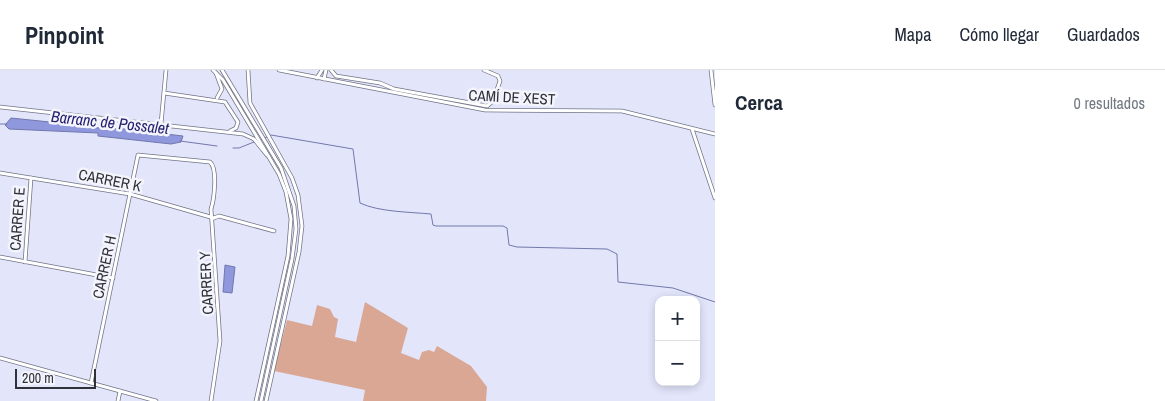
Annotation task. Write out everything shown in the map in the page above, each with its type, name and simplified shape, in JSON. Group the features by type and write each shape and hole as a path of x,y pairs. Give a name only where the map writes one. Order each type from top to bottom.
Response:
{"street":[{"path":"160,124 166,70"},
{"path":"214,70 222,89 216,99"},
{"path":"214,70 223,80 279,174 286,192 291,223 288,256 256,401"},
{"path":"222,70 281,168 294,206 296,229 292,259 261,401"},
{"path":"248,70 250,103 292,178 298,195 302,226 299,252 266,401"},
{"name":"CAMÍ DE XEST","path":"278,70 485,110 622,111 715,134"},
{"path":"318,78 324,70"},
{"path":"324,70 324,79"},
{"path":"331,70 336,76 380,83 394,89 487,106 493,101 500,79 498,76 484,70"},
{"path":"711,70 715,105"},
{"path":"164,93 216,99 225,102 236,118 236,128 230,132"},
{"path":"0,107 248,135 254,139 269,159 284,190 291,223"},
{"path":"692,129 715,198"},
{"name":"CARRER H","path":"91,383 138,155 212,163"},
{"name":"CARRER Y","path":"211,401 220,341 212,209 214,199 212,163"},
{"name":"CARRER K","path":"0,173 130,194 214,218 219,216 274,231"},
{"name":"CARRER E","path":"25,262 32,178"},
{"path":"0,257 113,278"},
{"path":"0,358 156,401"},
{"path":"118,401 120,391"}],"shaded area":[{"path":"365,302 408,328 401,353 419,360 422,352 429,350 434,352 437,346 471,366 487,387 486,401 363,401 365,390 274,371 287,320 312,326 317,305 330,309 334,317 338,319 335,337 356,342"}],"water":[{"path":"11,118 79,125 81,127 124,129 183,136 181,142 171,144 98,136 98,133 9,129 5,125"},
{"path":"225,265 235,267 232,293 223,292"}],"waterway":[{"name":"Barranc de Possalet","path":"0,124 7,124"},
{"path":"260,140 271,135 353,149 360,203 368,206 395,211 431,214 433,225 436,226 503,226 507,228 509,245 517,247 607,249 617,254 618,282 673,288 715,302"},
{"name":"Barranc de Possalet","path":"180,141 217,146"},
{"path":"233,148 239,148 254,142"}]}
